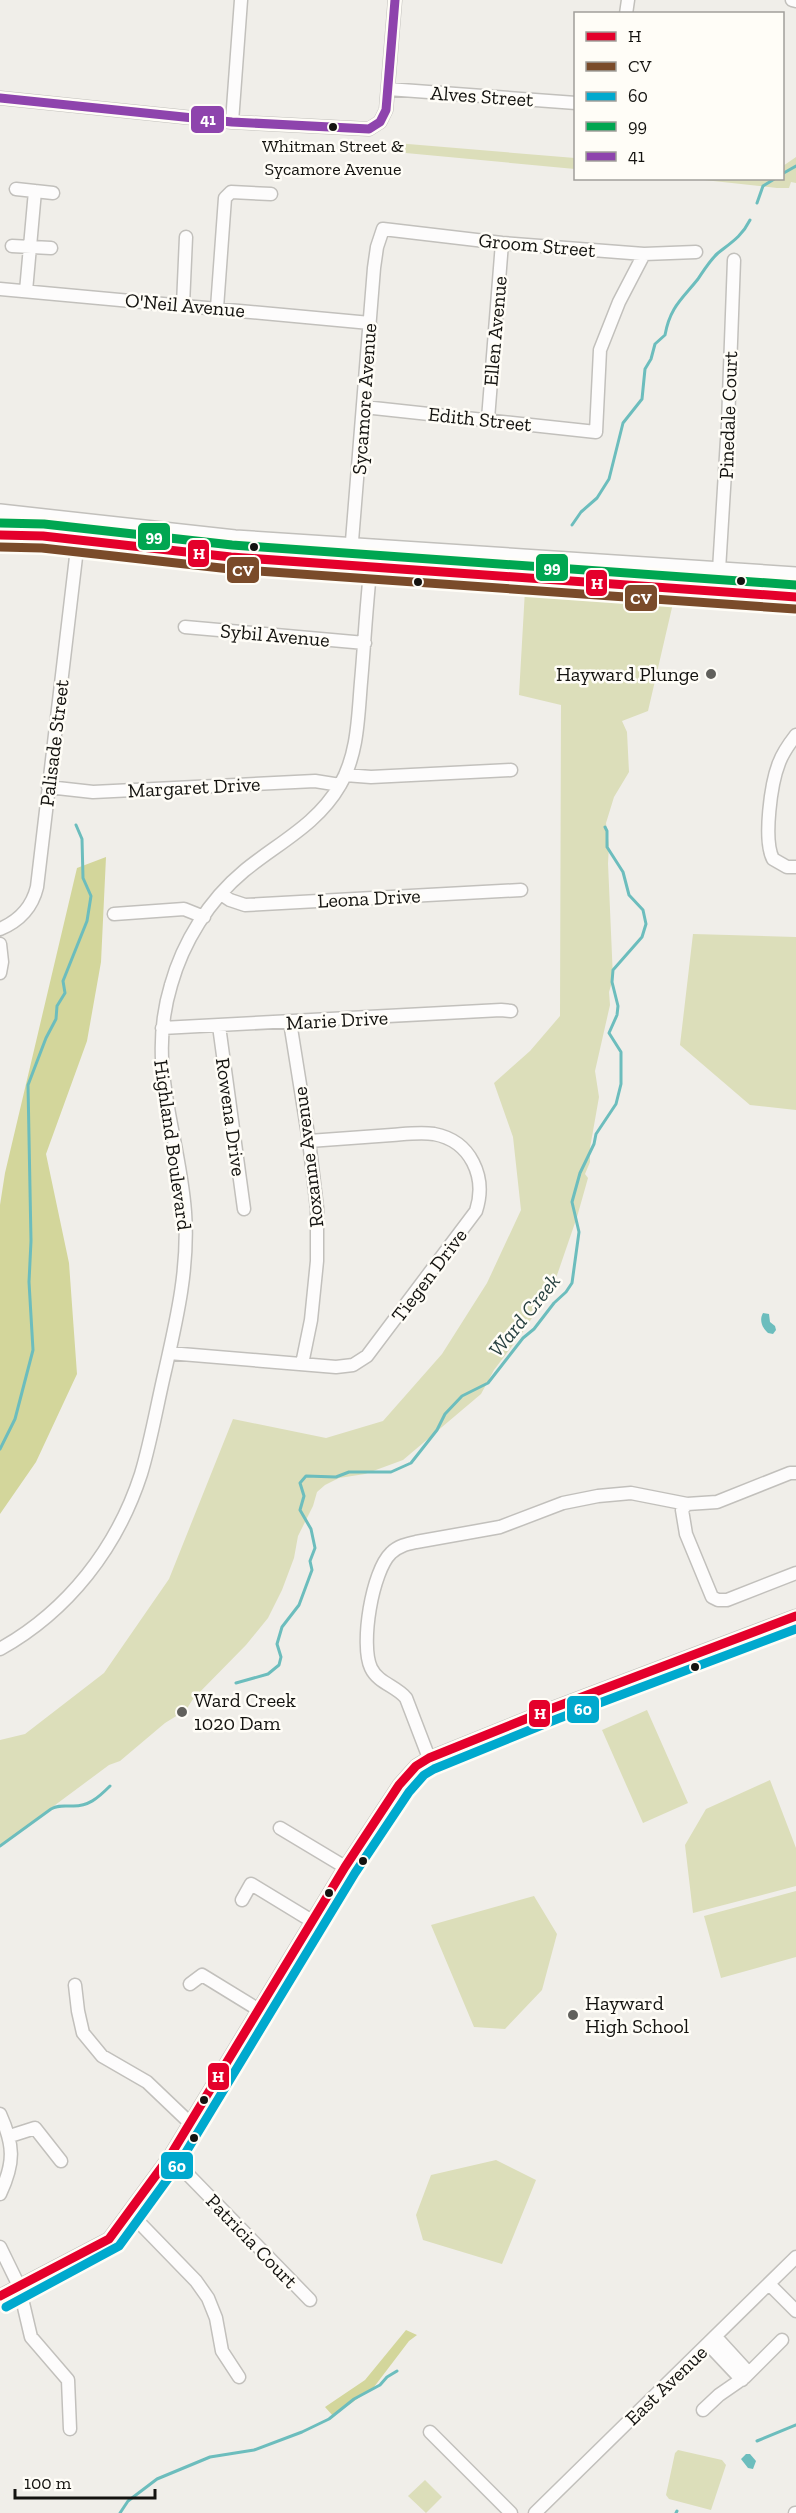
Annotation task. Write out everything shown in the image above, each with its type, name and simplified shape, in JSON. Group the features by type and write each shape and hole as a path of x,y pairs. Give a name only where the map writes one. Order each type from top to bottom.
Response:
{"main road":[{"path":"0,512 236,538 796,575"},
{"path":"0,535 43,536 231,557 796,597"}],"street":[{"path":"232,122 241,0"},
{"path":"0,98 232,122 369,129 377,126 386,110 395,0"},
{"name":"Alves Street","path":"388,89 574,104"},
{"path":"16,189 53,192"},
{"path":"26,291 35,191"},
{"path":"217,308 225,198 231,192 271,194"},
{"name":"Groom Street","path":"380,233 382,230 390,229 502,243 644,254 696,252"},
{"name":"Sycamore Avenue","path":"350,566 376,247 380,233"},
{"path":"183,305 186,237"},
{"name":"Ellen Avenue","path":"488,419 502,243"},
{"path":"12,246 51,248"},
{"name":"Edith Street","path":"364,407 596,432 600,350 619,302 644,254"},
{"name":"Pinedale Court","path":"719,570 728,431 734,260"},
{"name":"O'Neil Avenue","path":"0,289 370,323"},
{"name":"Palisade Street","path":"0,929 23,915 35,896 78,540"},
{"name":"Highland Boulevard","path":"0,1649 40,1623 85,1578 111,1542 128,1508 141,1473 182,1294 186,1233 180,1173 162,1074 162,1028 165,1005 177,966 192,934 221,894 242,873 314,819 342,780 356,738 373,546"},
{"name":"Sybil Avenue","path":"184,627 365,643"},
{"path":"796,735 786,748 774,776 769,845 773,859 787,867 796,867"},
{"name":"Margaret Drive","path":"48,787 93,792 511,770"},
{"name":"Leona Drive","path":"221,894 245,905 521,890"},
{"path":"114,914 184,909 204,917"},
{"path":"0,944 2,963 0,973"},
{"name":"Marie Drive","path":"162,1028 512,1011"},
{"name":"Roxanne Avenue","path":"290,1022 317,1208 317,1261 311,1320 302,1364"},
{"name":"Rowena Drive","path":"219,1026 244,1209"},
{"name":"Tiegen Drive","path":"169,1353 342,1368 363,1359 468,1225 476,1211 480,1189 478,1172 470,1156 458,1145 440,1136 423,1133 309,1141"},
{"path":"429,1758 405,1698 400,1691 374,1674 365,1647 372,1598 382,1564 391,1553 402,1545 500,1527 563,1503 598,1496 631,1493 687,1504 717,1502 796,1473"},
{"path":"687,1504 682,1510 686,1534 712,1597 727,1600 796,1573"},
{"path":"0,2296 109,2239 170,2156 345,1867 399,1785 416,1766 429,1758 553,1708 796,1616"},
{"path":"280,1828 345,1867"},
{"path":"242,1900 251,1884 312,1921"},
{"path":"190,1984 202,1975 259,2010"},
{"path":"75,1985 83,2033 102,2056 147,2082 190,2123"},
{"path":"0,2114 10,2136 12,2164 0,2194"},
{"path":"10,2136 35,2128 61,2161"},
{"name":"Patricia Court","path":"170,2156 310,2300"},
{"path":"129,2212 196,2281 208,2298 216,2318 222,2351 239,2377"},
{"path":"0,2247 20,2286 31,2337 68,2380 70,2429"},
{"name":"East Avenue","path":"535,2513 796,2257"},
{"path":"769,2284 796,2311"},
{"path":"712,2340 745,2376"},
{"path":"703,2410 745,2376 782,2340"},
{"path":"430,2432 511,2513"}],"green space":[{"path":"396,143 574,158 574,169 395,152"},
{"path":"796,157 796,183 791,182 789,188 704,180 784,180 784,165"},
{"path":"525,590 674,599 648,711 622,721 627,732 629,772 614,797 606,823 609,846 613,979 609,992 610,1005 595,1071 599,1097 590,1148 590,1162 585,1174 588,1178 555,1281 525,1329 494,1370 481,1394 403,1460 365,1474 339,1478 317,1492 313,1506 298,1536 294,1558 282,1590 268,1618 246,1645 193,1699 186,1710 165,1723 120,1761 109,1765 0,1846 0,1740 25,1734 104,1673 169,1579 233,1419 326,1438 383,1421 442,1354 487,1283 521,1210 513,1137 494,1083 530,1051 560,1016 561,705 519,695"},
{"path":"106,857 101,962 87,1041 46,1154 69,1263 77,1374 36,1462 0,1514 0,1205 5,1173 77,868"},
{"path":"693,934 796,937 796,1110 750,1105 680,1045"},
{"path":"647,1710 688,1803 643,1823 602,1730"},
{"path":"770,1780 796,1848 796,1886 693,1913 685,1845 706,1809"},
{"path":"796,1891 796,1957 721,1978 704,1916"},
{"path":"534,1896 557,1934 542,1990 505,2029 474,2027 431,1925"},
{"path":"496,2160 536,2180 502,2264 423,2240 416,2215 431,2175"},
{"path":"406,2330 417,2335 409,2341 374,2387 333,2416 325,2407 365,2380"},
{"path":"678,2450 722,2460 726,2465 711,2510 669,2499 666,2495 675,2453"},
{"path":"425,2480 442,2497 426,2513 408,2496"}],"water":[{"path":"763,1313 769,1314 770,1322 775,1326 776,1330 773,1334 768,1333 763,1326 761,1318"},
{"path":"746,2454 750,2454 756,2461 753,2469 748,2468 741,2459"}],"waterway":[{"name":"Ward Creek","path":"784,173 796,166"},
{"name":"Ward Creek","path":"757,203 763,186 773,180"},
{"name":"Ward Creek","path":"572,525 581,512 597,498 609,479 623,423 642,399 645,369 651,359 655,344 665,335 673,310 712,259 740,235 750,220"},
{"path":"0,1449 15,1419 33,1350 29,1282 31,1241 28,1085 56,1019 57,1006 65,993 63,981 87,921 91,896 83,878 82,839 76,825"},
{"name":"Ward Creek","path":"236,1683 268,1674 279,1665 281,1657 277,1644 282,1627 299,1605 312,1570 310,1561 315,1548 311,1529 300,1510 304,1496 300,1483 306,1476 336,1477 349,1472 391,1472 411,1463 437,1430 445,1414 462,1396 488,1383 523,1338 534,1329 572,1283 579,1232 572,1202 580,1173 594,1144 596,1134 616,1104 621,1084 621,1052 609,1033 617,1015 618,1006 612,982 613,970 642,937 646,924 643,910 629,895 623,872 607,847 605,827"},
{"name":"Ward Creek","path":"0,1846 51,1809 58,1806 77,1806 88,1803 110,1786"},
{"path":"120,2513 128,2501 157,2479 210,2457 254,2450 302,2432 329,2419 354,2399 380,2385 397,2371"},
{"path":"757,2441 796,2425"}],"transit line":[{"name":"41","path":"0,98 232,122 369,129 380,122 386,110 395,0"},
{"name":"99","path":"0,523 44,524 232,545 796,585"},
{"name":"H","path":"0,535 43,536 231,557 796,597"},
{"name":"CV","path":"0,547 42,548 230,569 795,609"},
{"name":"H","path":"0,2296 109,2239 170,2156 345,1867 399,1785 416,1766 429,1758 553,1708 796,1616"},
{"name":"60","path":"6,2307 119,2246 180,2162 355,1873 409,1792 424,1775 557,1719 796,1629"}],"place":[{"name":"Whitman Street & Sycamore Avenue","path":"333,127"},
{"name":"Hayward Plunge","path":"711,674"},
{"name":"Ward Creek 1020 Dam","path":"182,1712"},
{"name":"Hayward High School","path":"573,2015"}]}
